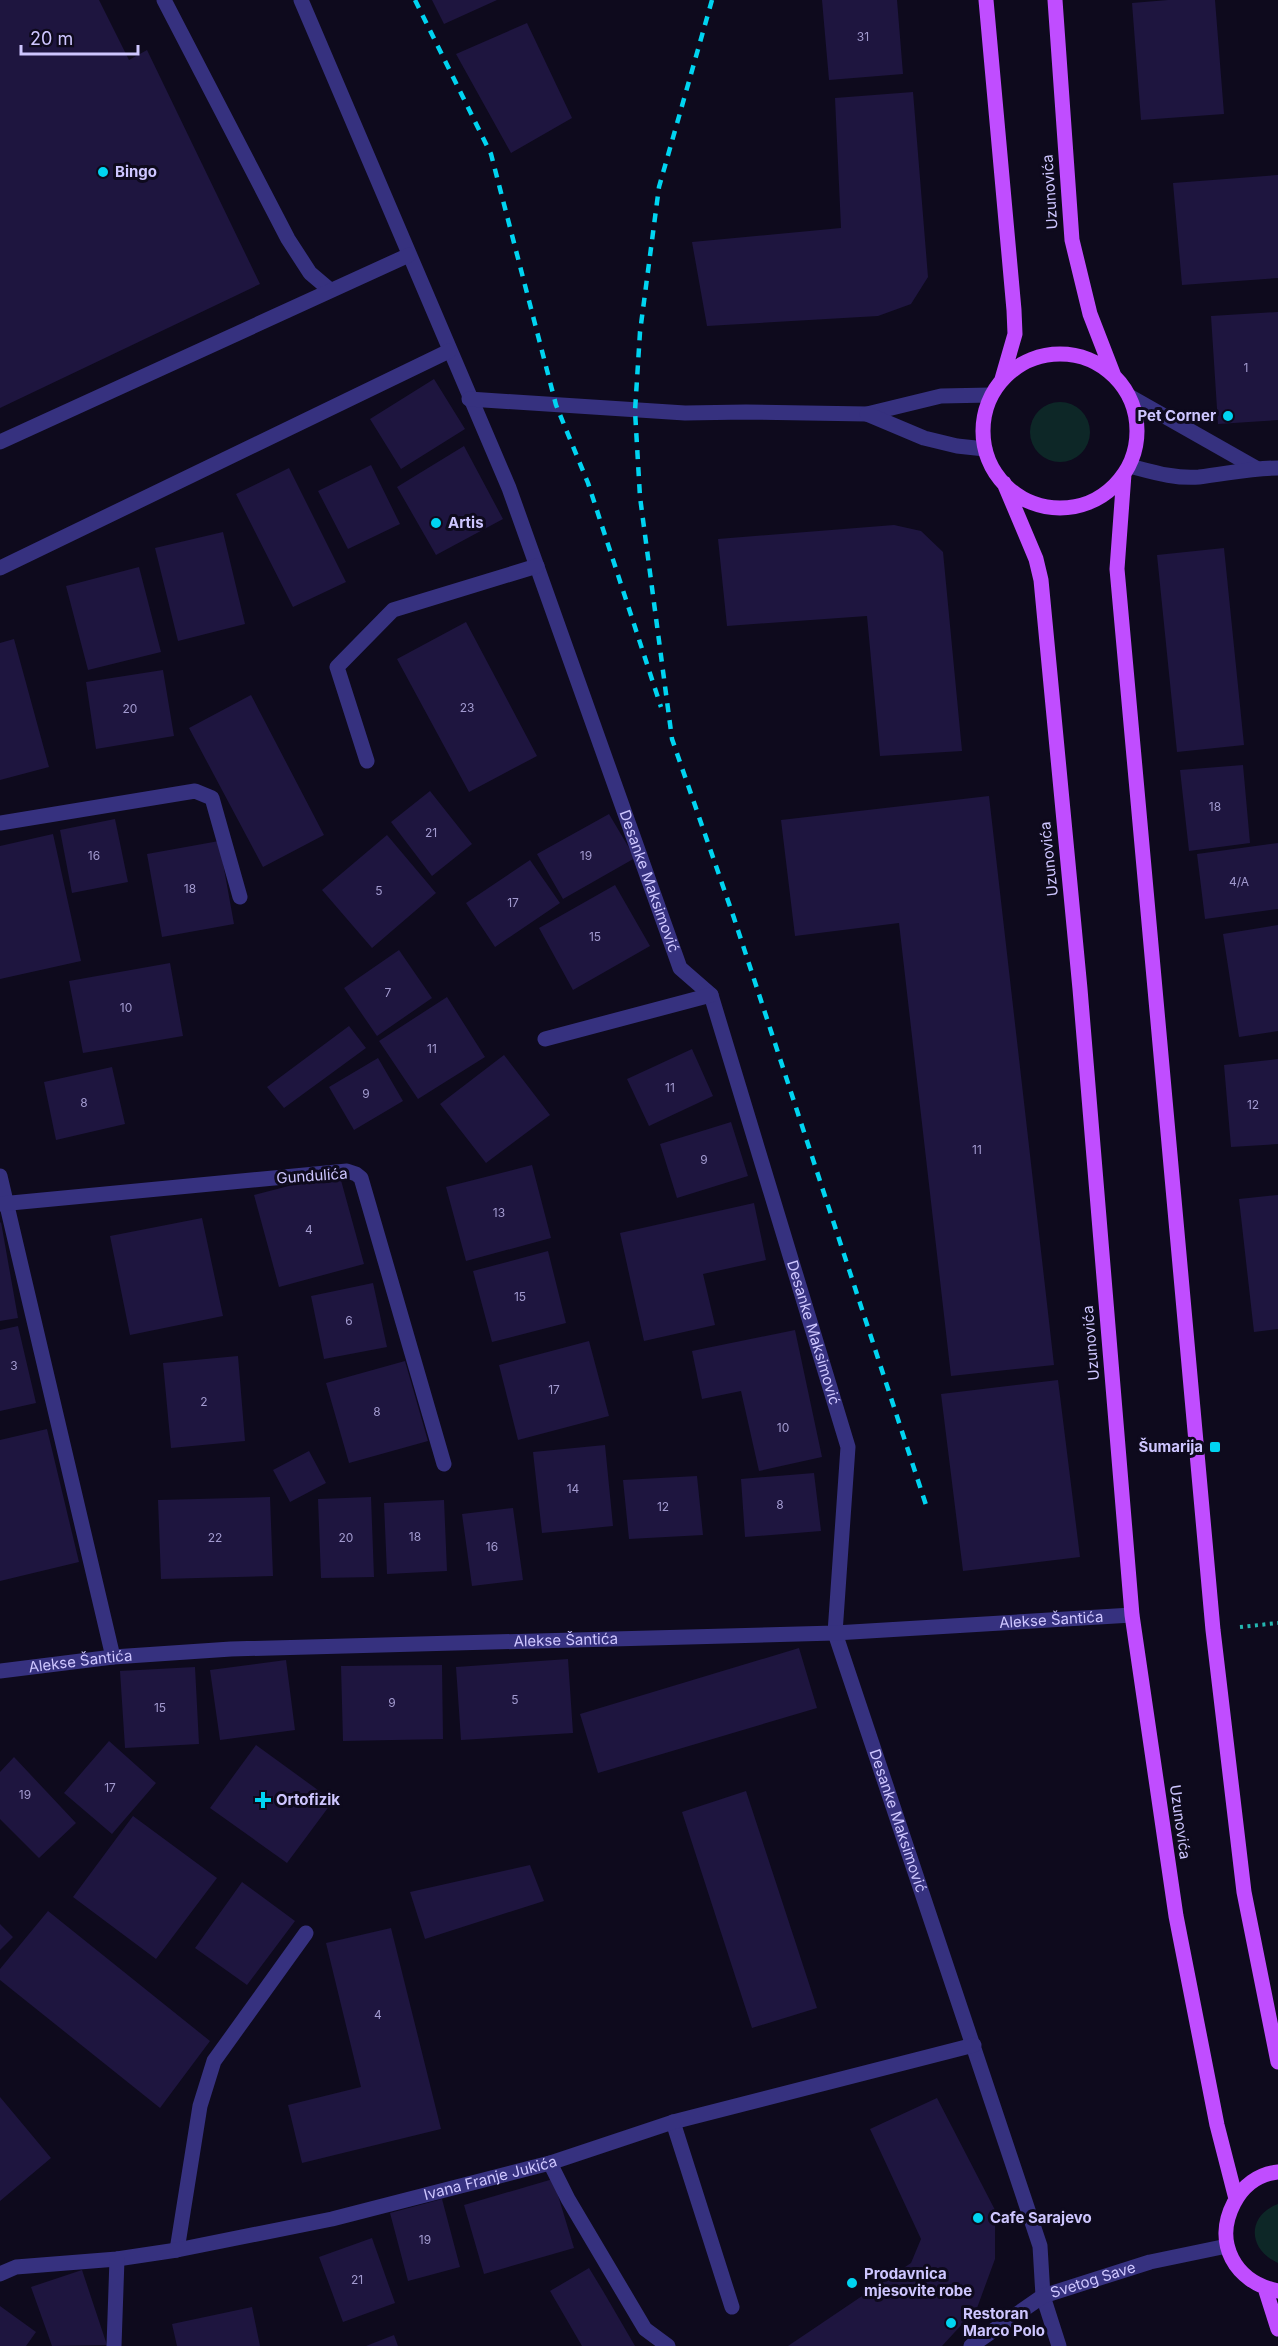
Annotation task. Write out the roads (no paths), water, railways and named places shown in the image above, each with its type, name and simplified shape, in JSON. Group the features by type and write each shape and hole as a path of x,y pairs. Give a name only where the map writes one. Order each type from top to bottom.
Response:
{"main road":[{"path":"986,0 1014,310 1014,341 1002,379"},
{"name":"Uzunovića","path":"1055,0 1072,240 1090,314 1114,376"},
{"path":"1070,354 1094,362 1114,376 1129,396 1137,419 1137,444 1127,470 1117,484 1099,498 1078,507 1056,508 1034,504 1011,492 995,473 985,449 982,432 984,413 991,395 1002,379 1022,363 1045,355 1070,354"},
{"path":"1127,470 1117,569 1213,1630 1244,1892 1278,2062"},
{"name":"Uzunovića","path":"1004,483 1036,559 1041,580 1080,989 1132,1615 1176,1916 1217,2125 1236,2199"},
{"path":"1278,2172 1256,2179 1241,2191 1226,2218 1227,2246 1234,2264 1248,2279 1272,2290 1278,2329"}],"street":[{"path":"164,0 288,240 310,273 330,290"},
{"name":"Desanke Maksimović","path":"301,0 469,399 509,488 680,968 711,995 848,1447 835,1633 1040,2246 1043,2296 1059,2346"},
{"path":"0,442 409,255"},
{"path":"0,568 449,351"},
{"path":"469,399 665,413 867,414 941,396 991,395"},
{"path":"1129,396 1256,468"},
{"path":"867,414 924,438 957,446 985,449"},
{"path":"1127,470 1168,476 1197,477 1256,468 1278,468"},
{"path":"366,761 337,667 393,610 537,567"},
{"path":"0,823 195,790 212,798 240,897"},
{"path":"545,1039 711,995"},
{"name":"Gundulića","path":"4,1204 347,1171 356,1174 361,1178 444,1464"},
{"path":"0,1176 4,1204 113,1657"},
{"name":"Alekse Šantića","path":"0,1671 113,1657 231,1649 835,1633 1132,1615"},
{"path":"177,2250 200,2106 214,2061 306,1933"},
{"name":"Ivana Franje Jukića","path":"0,2274 16,2267 117,2259 177,2250 332,2219 550,2163 673,2122 974,2044"},
{"path":"673,2122 732,2307"},
{"path":"550,2163 568,2199 645,2329 668,2346"},
{"name":"Svetog Save","path":"971,2346 1043,2296 1141,2265 1227,2246"},
{"path":"114,2346 117,2259"}],"railway":[{"path":"415,0 491,154 556,405 588,483 661,707"},
{"path":"712,0 659,187 640,332 635,411 640,497 672,739 734,918 927,1508"}],"place":[{"name":"Bingo","path":"103,172"},
{"name":"Pet Corner","path":"1228,416"},
{"name":"Artis","path":"436,523"},
{"name":"Šumarija","path":"1215,1447"},
{"name":"Ortofizik","path":"263,1800"},
{"name":"Cafe Sarajevo","path":"978,2218"},
{"name":"Prodavnica mjesovite robe","path":"852,2283"},
{"name":"Restoran Marco Polo","path":"951,2323"}]}
